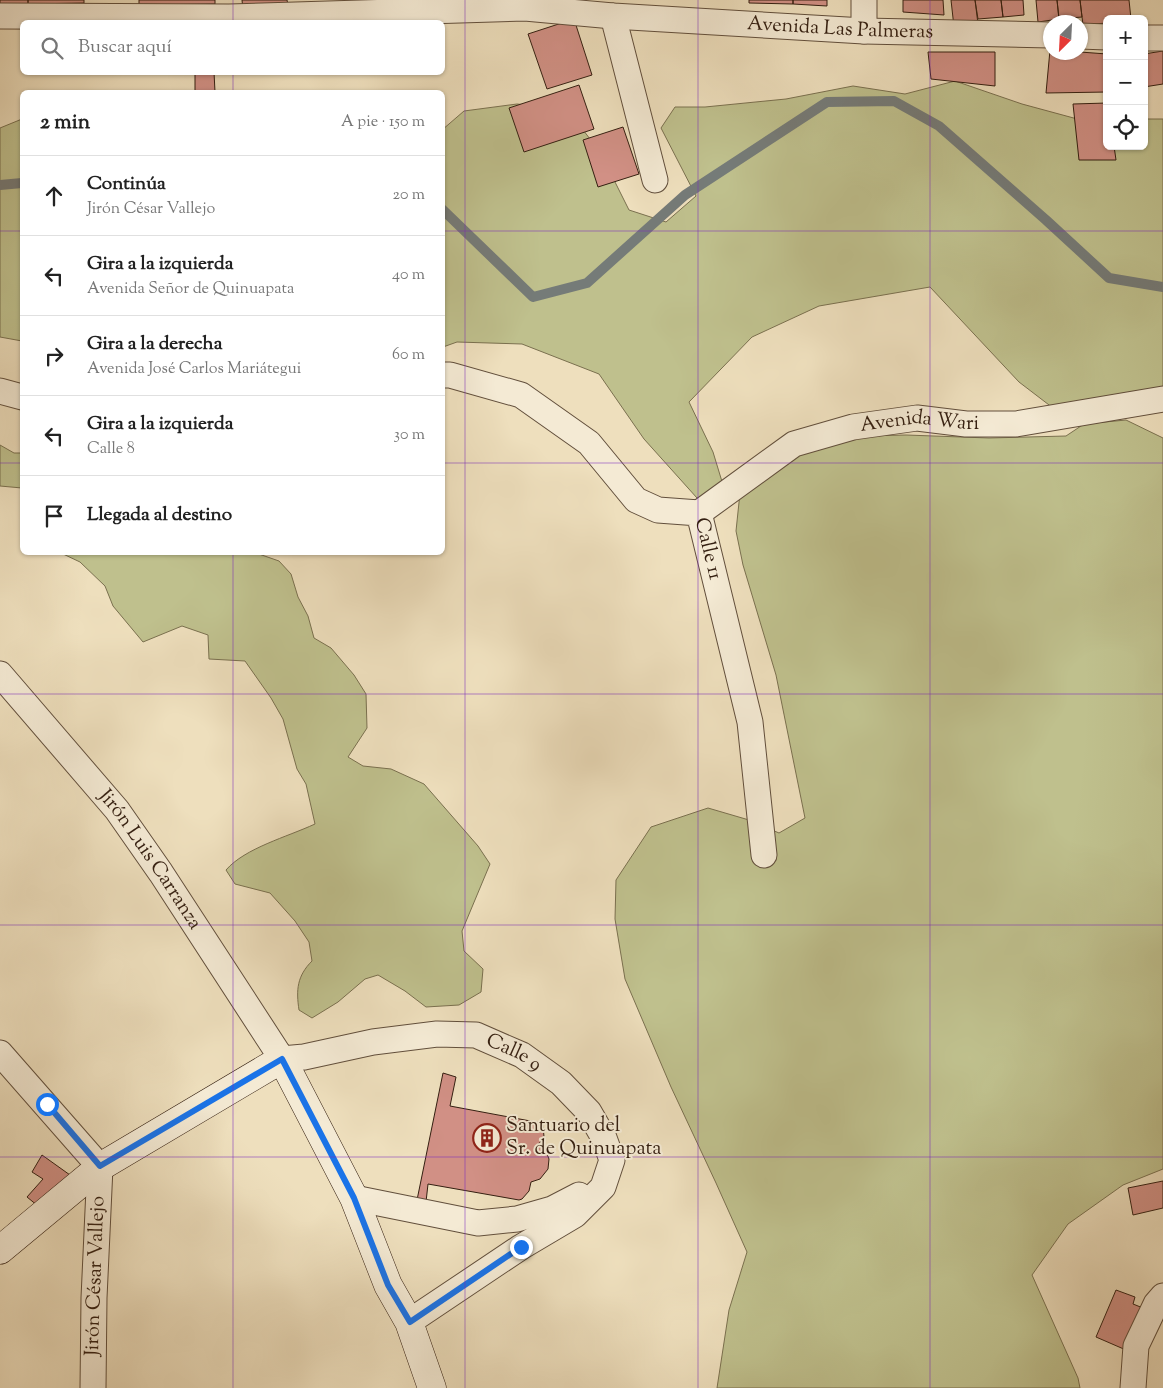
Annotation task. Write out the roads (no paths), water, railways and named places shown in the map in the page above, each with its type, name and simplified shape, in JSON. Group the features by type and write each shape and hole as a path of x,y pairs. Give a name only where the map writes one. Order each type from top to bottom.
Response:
{"street":[{"path":"864,0 864,31"},
{"name":"Avenida Las Palmeras","path":"0,16 228,8 525,4 613,16 864,31 1043,36"},
{"path":"613,16 655,180"},
{"path":"1088,36 1103,37"},
{"path":"1148,38 1163,38"},
{"name":"Calle 11","path":"445,375 521,395 588,443 636,500 658,510 699,513 750,722 764,855"},
{"path":"0,391 20,396"},
{"name":"Avenida Wari","path":"699,513 794,444 853,427 917,418 966,424 1016,424 1163,399"},
{"name":"Jirón Luis Carranza","path":"0,674 117,810 161,873 282,1059"},
{"name":"Calle 9","path":"282,1059 304,1057 373,1042 437,1034 476,1035 522,1055 561,1084 589,1112 604,1138 612,1160 603,1187"},
{"name":"Jirón César Vallejo","path":"0,1053 100,1166 94,1298 93,1388"},
{"path":"0,1250 100,1166 282,1059 354,1198 388,1285 410,1322 432,1388"},
{"path":"354,1198 478,1223 517,1219 552,1209 584,1192 603,1187"},
{"path":"410,1322 521,1247 575,1215 603,1187"},
{"path":"1133,1388 1136,1346 1156,1304 1163,1296"}],"waterway":[{"path":"445,212 533,297 587,283 685,195 827,102 894,101 939,126 1109,278 1163,287"},
{"path":"0,185 20,183"}],"place":[{"name":"Santuario del Sr. de Quinuapata","path":"487,1138"}]}
